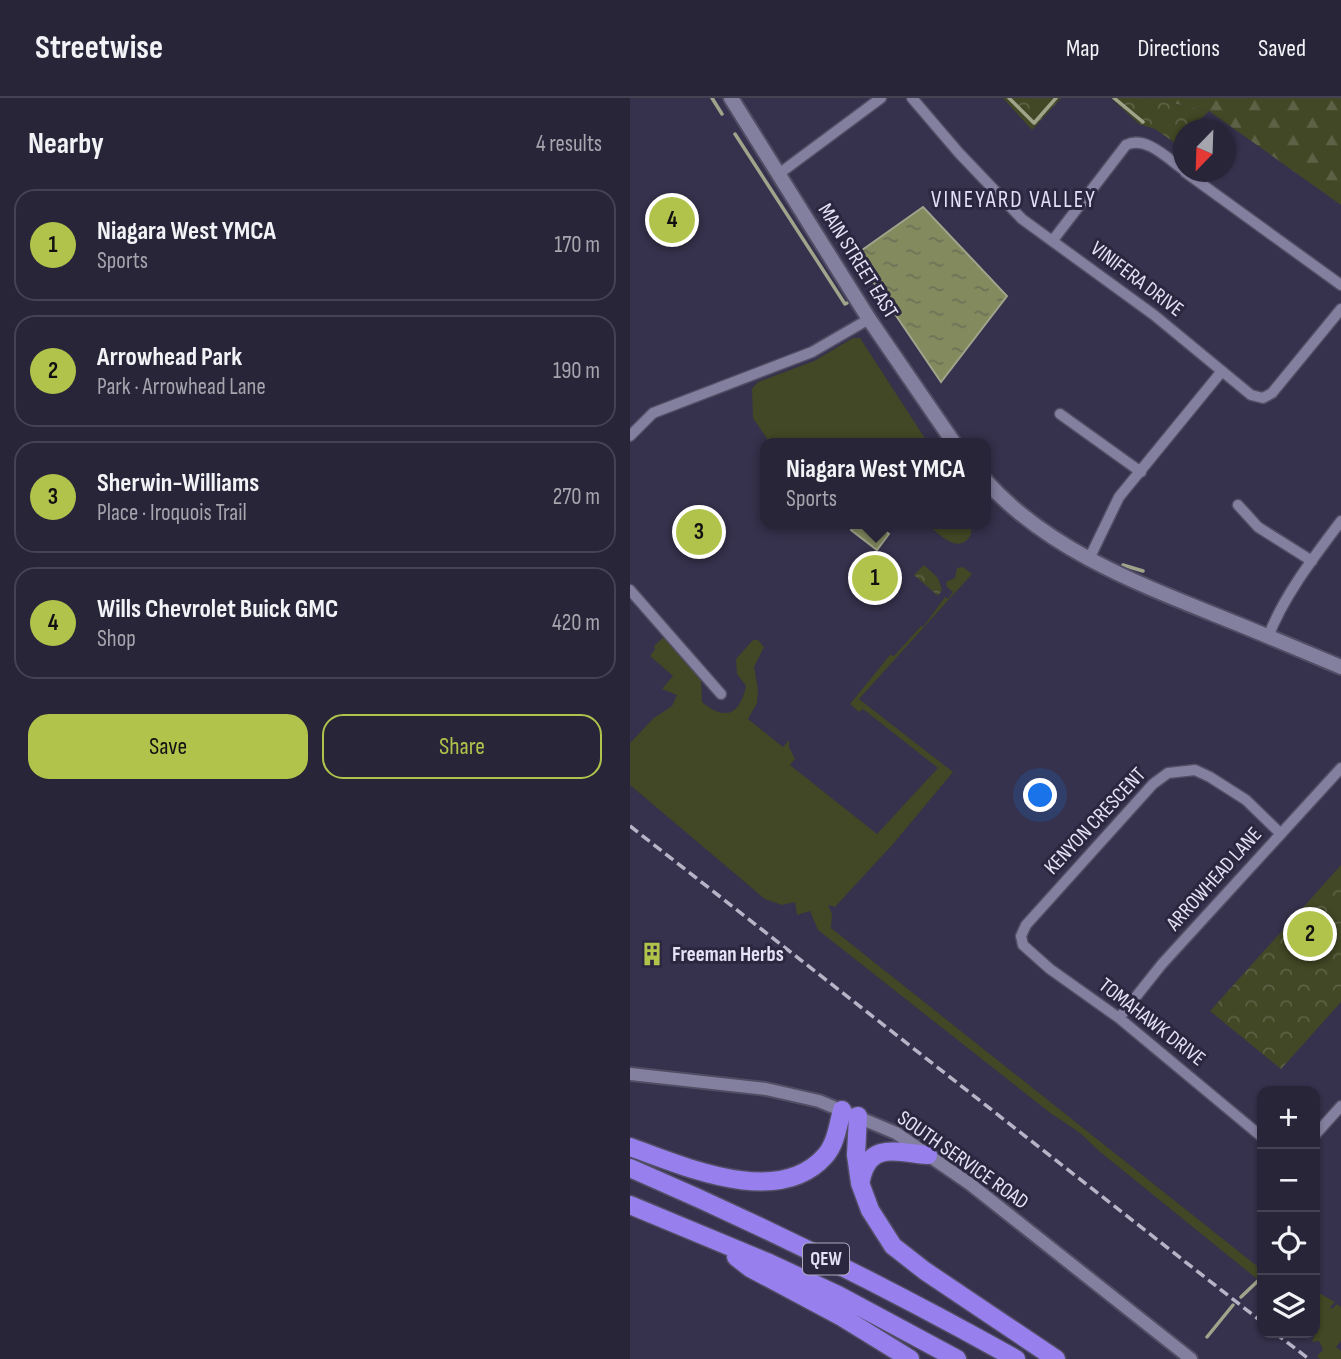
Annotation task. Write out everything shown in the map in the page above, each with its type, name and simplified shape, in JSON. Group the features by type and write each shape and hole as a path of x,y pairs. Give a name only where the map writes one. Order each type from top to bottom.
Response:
{"highway":[{"path":"630,1147 736,1181 777,1181 802,1174 825,1156 850,1113"},
{"path":"850,1113 860,1183 870,1210 893,1246 925,1271 1056,1359"},
{"path":"860,1183 867,1163 881,1152 928,1155"},
{"name":"QEW","path":"630,1168 706,1201 907,1298 1016,1359"},
{"name":"QEW","path":"630,1205 838,1295 957,1359"},
{"path":"720,1243 750,1268 842,1317 910,1359"}],"main road":[{"name":"MAIN STREET EAST","path":"731,98 869,319 951,438"},
{"path":"991,486 1014,509 1088,559 1158,593 1341,667"}],"street":[{"path":"780,173 881,98"},
{"name":"VINIFERA DRIVE","path":"912,98 1022,219 1154,315 1251,395 1263,398 1272,393 1341,309"},
{"path":"1053,240 1126,145 1142,142 1173,163"},
{"path":"1199,182 1341,285"},
{"path":"630,436 653,413 813,352 869,319"},
{"path":"1088,559 1110,513 1222,371"},
{"path":"1060,414 1140,472"},
{"path":"1238,505 1258,527 1311,561"},
{"path":"1268,637 1276,616 1311,561 1341,521"},
{"path":"630,590 721,694"},
{"name":"ARROWHEAD LANE","path":"1119,1018 1162,964 1341,768"},
{"name":"KENYON CRESCENT","path":"1021,936 1026,925 1097,845 1153,784 1168,773 1195,770 1210,776 1246,800 1281,834"},
{"name":"TOMAHAWK DRIVE","path":"1021,936 1023,946 1050,969 1119,1018 1257,1133"},
{"name":"SOUTH SERVICE ROAD","path":"630,1074 766,1089 819,1101 896,1133 1011,1216 1191,1359"},
{"path":"1320,1129 1341,1106"}],"green space":[{"name":"VINEYARD VALLEY","path":"1003,98 1061,98 1032,130"},
{"path":"1111,98 1148,98 1209,111 1201,119 1173,119 1173,142 1155,129 1139,124"},
{"path":"1148,98 1341,98 1341,205 1236,130 1236,119 1220,119 1209,111"},
{"path":"853,338 860,338 925,438 767,438 753,418 752,389 758,382 814,361"},
{"path":"933,529 971,529 970,536 962,543 957,544"},
{"path":"924,565 938,578 942,590 938,596 914,575"},
{"path":"963,567 972,574 859,699 953,772 893,844 835,907 828,905 832,914 831,928 1257,1266 1257,1279 1080,1133 1049,1112 818,930 810,911 797,915 795,902 782,905 765,899 630,785 630,743 654,718 672,706 677,695 662,689 673,676 650,656 654,646 665,636 701,677 702,702 718,712 725,713 736,709 746,686 737,674 736,659 753,640 758,640 764,647 754,667 758,689 757,703 748,719 783,747 789,740 789,747 795,759 790,765 877,834 938,768 863,709 859,712 850,704 890,655 894,656 921,626 923,627 945,597 948,599 953,592 946,582 955,578 957,568"},
{"path":"1341,865 1341,1002 1281,1069 1210,1011"},
{"path":"1320,1294 1335,1302 1330,1307 1332,1309 1337,1304 1341,1307 1341,1341 1336,1347 1341,1351 1341,1359 1320,1359 1317,1356 1323,1350 1319,1341 1312,1342 1313,1338 1320,1338"}],"water":[{"path":"923,207 1007,296 941,382 855,255"},
{"path":"883,529 889,534 877,550 851,530"}],"waterway":[{"path":"712,98 722,114"},
{"path":"1009,98 1034,123 1056,98"},
{"path":"1114,98 1143,122"},
{"path":"735,134 845,304 847,303"},
{"path":"1123,565 1143,571"},
{"path":"1241,1297 1257,1282"},
{"path":"1207,1337 1233,1305"}],"railway":[{"path":"630,826 1257,1318"},
{"path":"1282,1338 1309,1359"}],"place":[{"name":"Wills Chevrolet Buick GMC","path":"672,220"},
{"name":"Sherwin-Williams","path":"699,532"},
{"name":"Niagara West YMCA","path":"875,578"},
{"name":"Arrowhead Park","path":"1310,934"},
{"name":"Freeman Herbs","path":"652,954"}],"district":[{"name":"VINEYARD VALLEY","path":"1014,200"}]}
